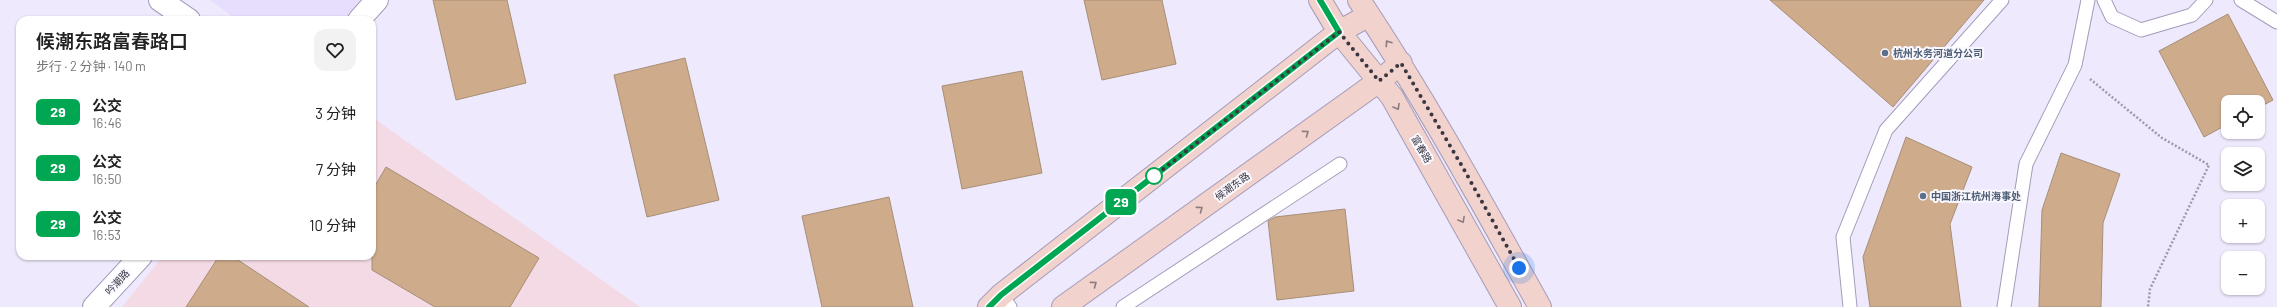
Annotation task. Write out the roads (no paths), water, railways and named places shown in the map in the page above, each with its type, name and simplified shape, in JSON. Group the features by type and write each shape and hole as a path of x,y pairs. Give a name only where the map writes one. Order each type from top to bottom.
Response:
{"street":[{"path":"160,0 183,16"},
{"path":"363,16 377,0"},
{"name":"富春路","path":"1320,0 1339,32 1392,97 1510,307"},
{"path":"1000,303 1339,32 1364,8 1401,63 1462,166 1540,307"},
{"name":"候潮东路","path":"1063,307 1379,81 1401,63"},
{"name":"吟潮路","path":"94,307 137,260"}],"lane":[{"path":"1850,307 1843,237 1886,130 2002,0"},
{"path":"2004,307 2026,164 2075,65 2088,0"},
{"path":"2104,0 2112,17 2141,30 2192,15 2206,0"},
{"path":"2241,0 2277,22"},
{"path":"1123,307 1340,164"}],"place":[{"name":"杭州水务河道分公司","path":"1885,53"},
{"name":"中国浙江杭州海事处","path":"1923,196"}]}
